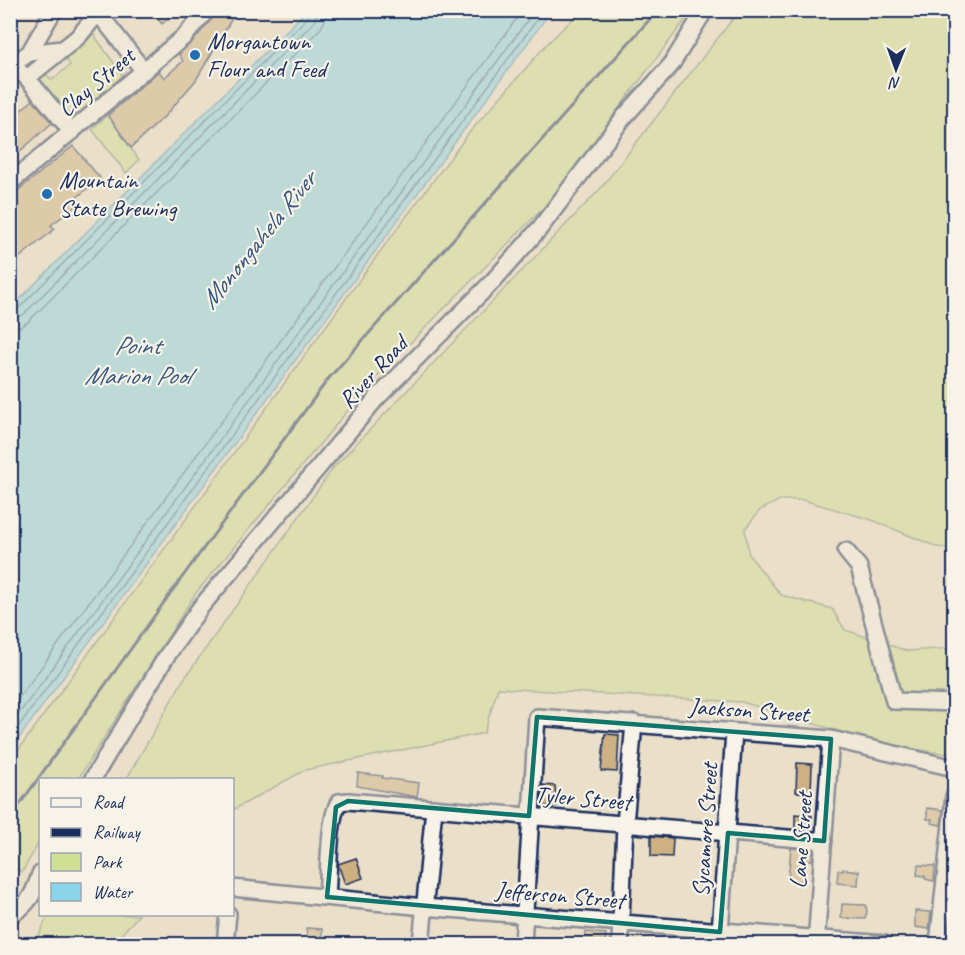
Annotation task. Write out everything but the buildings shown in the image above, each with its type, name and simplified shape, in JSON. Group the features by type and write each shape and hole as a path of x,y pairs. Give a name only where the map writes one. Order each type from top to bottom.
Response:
{"street":[{"path":"29,53 54,10"},
{"name":"Clay Street","path":"10,183 185,36 207,10"},
{"name":"River Road","path":"93,778 166,657 200,608 376,399 492,281 540,228 624,117 670,66 705,10"},
{"path":"27,78 78,38 97,12 144,71"},
{"path":"63,49 29,53 11,64 27,78 72,132"},
{"path":"846,551 859,567 894,700 954,703"},
{"name":"Jackson Street","path":"529,816 537,717 831,739 954,768"},
{"path":"620,945 634,723"},
{"name":"Sycamore Street","path":"720,932 734,732"},
{"name":"Lane Street","path":"816,941 831,739"},
{"name":"Tyler Street","path":"327,897 332,823 339,802 824,841"},
{"path":"938,945 947,930 954,806"},
{"path":"421,945 434,808"},
{"path":"523,945 529,816"},
{"path":"10,915 29,902 39,877"},
{"name":"Jefferson Street","path":"234,888 424,907 885,945"},
{"path":"225,945 228,916"}],"highlighted area":[{"path":"537,717 831,739 824,841 728,833 720,932 327,897 336,807 348,801 529,816"}],"green space":[{"path":"582,10 692,11 546,205 369,385 195,594 79,778 39,778 39,843 22,872 11,866 11,760 379,253 469,133 547,44"},
{"path":"739,11 954,11 954,549 937,547 872,520 803,500 780,500 760,510 745,529 749,555 781,595 832,609 845,630 907,651 954,648 954,755 881,744 742,702 498,688 484,733 305,770 234,809 234,778 127,778 182,682 334,467 601,188"},
{"path":"92,32 123,76 73,120 35,75 43,72 52,80 70,65 62,54"},
{"path":"108,115 139,160 126,173 92,129"},
{"path":"47,916 138,916 112,944 35,944"}],"water":[{"name":"Point Marion Pool","path":"306,11 551,11 11,749 11,308"}],"railway":[{"path":"10,818 175,587 329,378 658,10"}],"place":[{"name":"Morgantown Flour and Feed","path":"195,55"},
{"name":"Mountain State Brewing","path":"47,194"}],"water label":[{"name":"Monongahela River","path":"258,240"}]}
